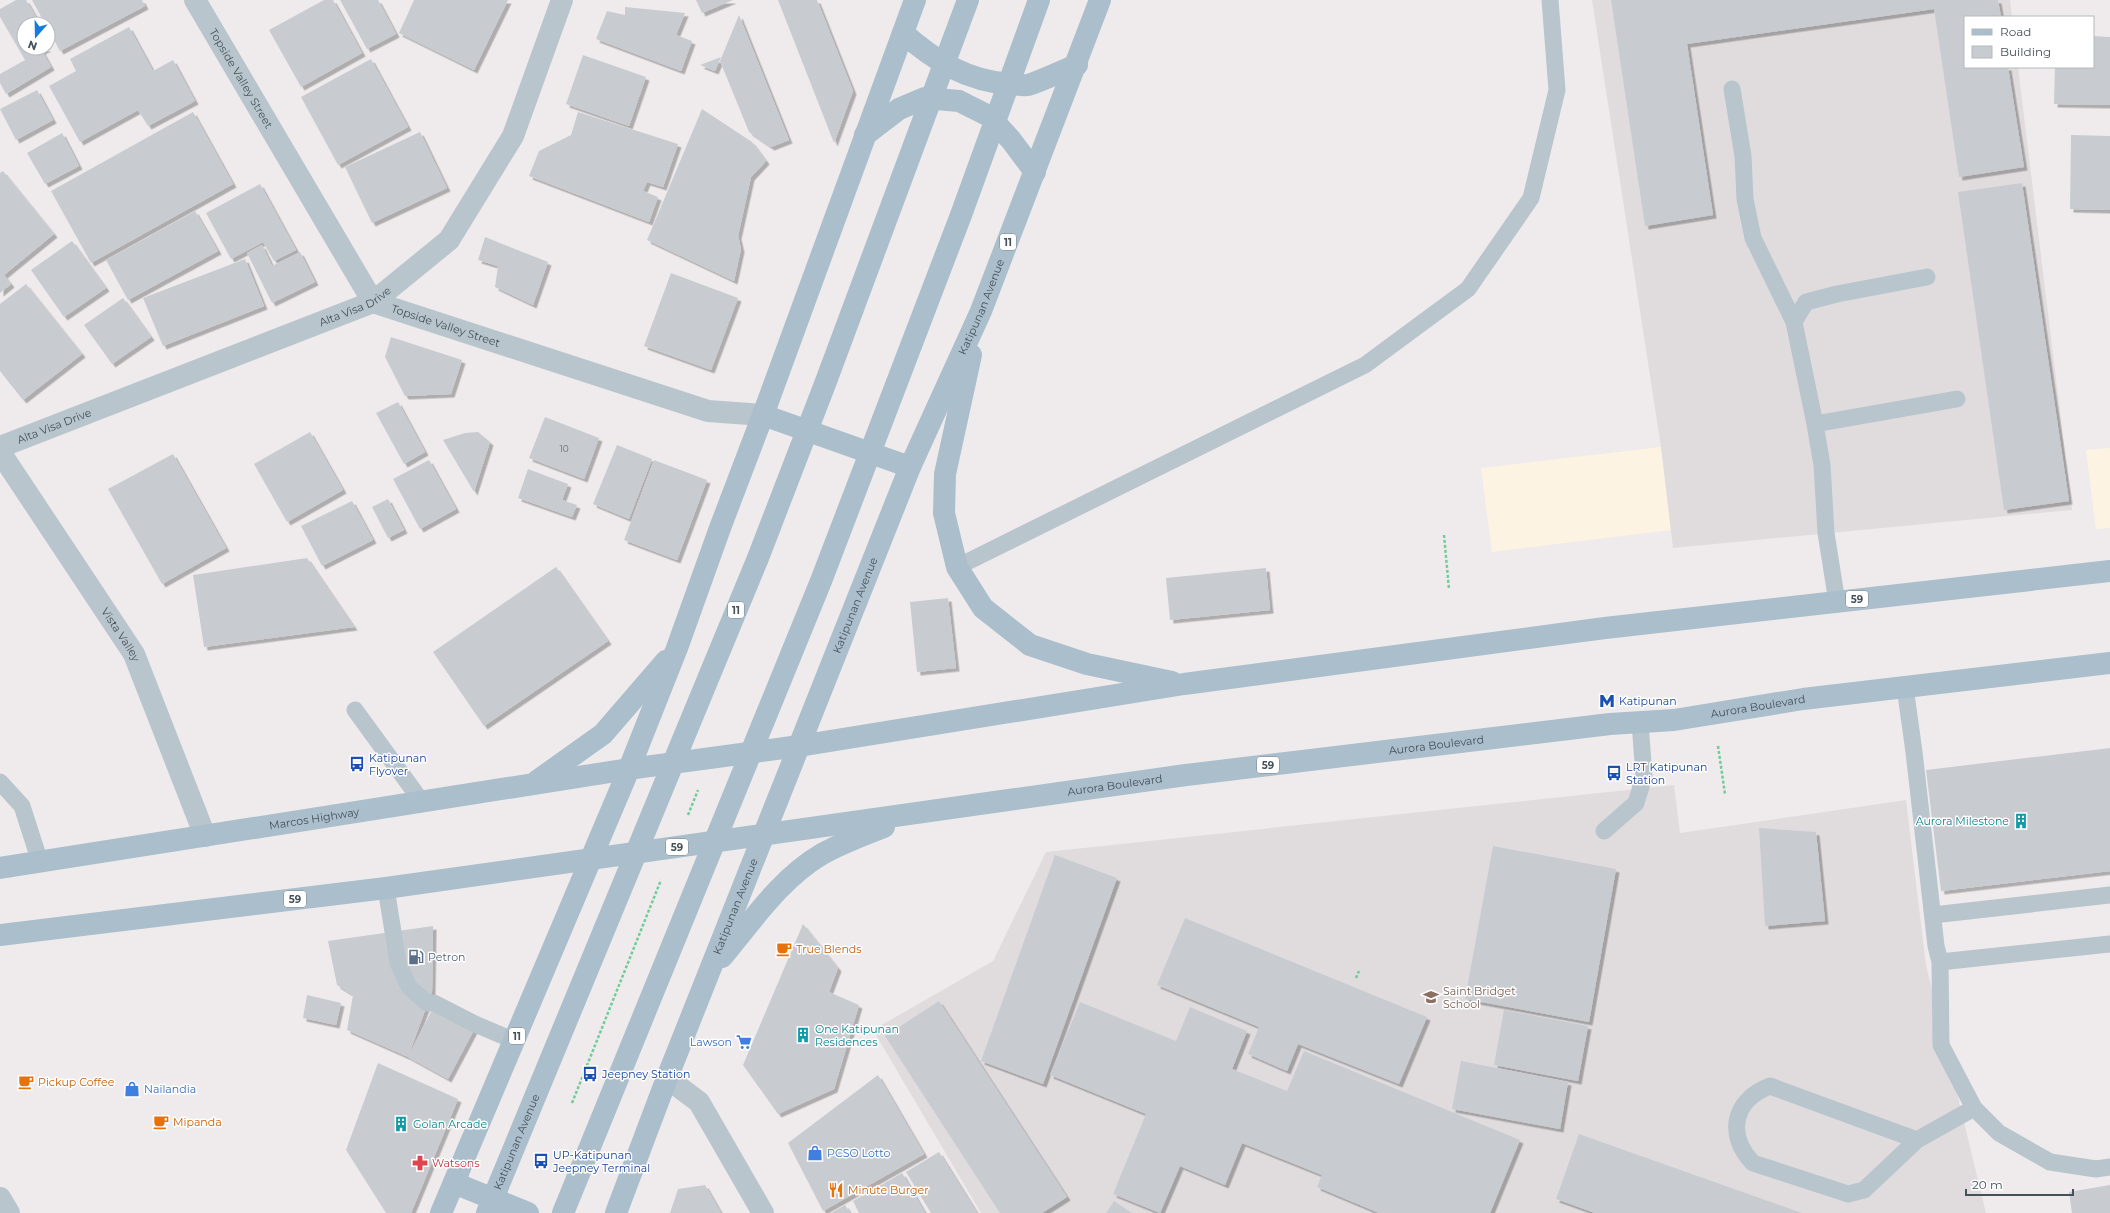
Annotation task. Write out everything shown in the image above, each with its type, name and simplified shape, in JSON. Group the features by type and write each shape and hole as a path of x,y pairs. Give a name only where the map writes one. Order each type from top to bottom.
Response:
{"main road":[{"name":"11","path":"441,1213 515,1041 590,858 629,769 677,648 915,0"},
{"name":"Katipunan Avenue","path":"487,1213 760,551 826,384 968,0"},
{"path":"563,1213 820,581 961,215 1039,0"},
{"name":"Katipunan Avenue","path":"616,1213 667,1078 910,467 981,312 1077,65 1100,0"},
{"path":"903,33 926,54 947,67 973,77 999,83 1027,85 1077,65"},
{"path":"865,135 899,109 925,98 959,101 989,116 1011,140 1035,172"},
{"path":"981,312 944,474 944,513 957,567 983,608 1030,645 1087,664 1184,684"},
{"path":"763,415 910,467"},
{"name":"59","path":"629,769 799,746 1184,684 1605,628 2110,571"},
{"path":"532,784 603,734 677,648"},
{"name":"Aurora Boulevard","path":"763,835 1194,774 1594,726 1674,720 1803,699 2110,663"},
{"name":"Marcos Highway","path":"0,868 629,769"},
{"path":"709,973 770,898 795,874 821,855 855,838 926,812"},
{"name":"59","path":"0,935 386,888 590,858 763,835"},
{"path":"454,1183 528,1213"}],"street":[{"name":"Topside Valley Street","path":"195,0 373,302 708,411 763,415"},
{"name":"Alta Visa Drive","path":"0,447 373,302 449,240 453,234 513,136 562,0"},
{"name":"Vista Valley","path":"0,452 134,654 205,836"},
{"path":"667,1078 699,1102 763,1213"},
{"path":"0,1198 9,1213"}],"lane":[{"path":"957,567 1365,365 1468,289 1530,198 1557,90 1550,0"},
{"path":"1732,89 1743,156 1744,199 1752,238 1794,322 1815,424 1822,465 1826,533 1837,602"},
{"path":"1794,322 1806,302 1837,294 1926,277"},
{"path":"1815,424 1957,399"},
{"path":"1904,687 1914,752 1936,946 1940,962 1941,1045 1974,1108 1999,1133 2050,1162 2096,1169 2110,1167"},
{"path":"355,710 422,802"},
{"path":"1604,830 1636,802 1644,777 1640,722"},
{"path":"0,782 22,806 40,862"},
{"path":"386,888 398,963 409,987 427,1003 434,1003 475,1024 515,1041"},
{"path":"1933,915 2110,895"},
{"path":"1940,962 2110,944"},
{"path":"1917,1140 1770,1086 1759,1090 1749,1098 1737,1119 1739,1144 1753,1163 1848,1194 1864,1190 1917,1140 1974,1108"}],"path":[{"path":"1444,535 1449,589"},
{"path":"1718,746 1725,794"},
{"path":"686,820 701,783"},
{"path":"572,1103 662,879"},
{"path":"1356,978 1359,971"}],"shaded area":[{"path":"1592,0 2010,0 2012,16 1964,16 1964,68 2018,68 2072,510 1673,548 1661,447"},
{"path":"1661,447 1671,530 1492,552 1481,468"},
{"path":"2110,448 2110,528 2096,529 2086,450"},
{"name":"Saint Bridget School","path":"1674,785 1680,833 1906,800 1926,965 1986,1213 981,1213 873,1030 993,961 1046,852"}],"building":[{"path":"16,0 26,0 35,16 16,16 16,45 0,17 0,9"},
{"path":"32,0 142,0 145,6 60,51 56,44 56,16 41,16"},
{"path":"324,0 333,0 362,53 301,87 269,30"},
{"path":"340,0 378,0 396,34 367,49"},
{"path":"414,0 508,0 474,70 399,33"},
{"path":"696,0 733,0 702,13"},
{"path":"778,0 817,0 853,91 834,143"},
{"path":"1611,0 1998,0 2001,16 1964,16 1964,68 2008,68 2024,167 1959,177 1934,9 1687,44 1713,215 1645,226"},
{"path":"625,7 685,13 676,35 692,41 681,71 596,39 607,11 625,15"},
{"path":"739,15 789,140 771,147 749,132 720,61"},
{"path":"129,27 153,71 173,60 195,101 148,126 138,110 80,142 49,86 76,71 70,59"},
{"path":"2094,36 2110,37 2110,105 2054,104 2055,68 2094,68"},
{"path":"583,55 646,77 629,126 566,104"},
{"path":"23,56 45,56 51,67 6,94 0,83 0,74 25,60"},
{"path":"721,57 715,71 700,65"},
{"path":"371,59 408,127 338,165 301,97"},
{"path":"37,90 53,120 16,140 0,109"},
{"path":"702,109 752,142 766,161 751,177 738,236 741,249 734,281 647,240"},
{"path":"193,112 233,184 91,263 51,191"},
{"path":"578,112 678,144 663,187 647,182 643,191 658,197 649,222 529,176 539,151 571,135"},
{"path":"420,132 447,188 372,223 345,167"},
{"path":"62,133 79,166 45,184 27,153"},
{"path":"2071,135 2110,136 2110,210 2070,209"},
{"path":"3,171 54,234 4,275 11,284 0,293 0,173"},
{"path":"2022,183 2069,501 2004,510 1958,192"},
{"path":"260,184 296,250 274,261 263,242 231,259 206,213"},
{"path":"195,211 218,251 128,300 106,260"},
{"path":"485,237 548,262 533,305 495,287 498,266 478,260"},
{"path":"72,241 106,288 64,317 31,270"},
{"path":"262,245 272,266 300,252 315,282 272,303 247,253"},
{"path":"245,259 264,306 163,346 143,298"},
{"path":"671,273 738,298 711,370 644,346"},
{"path":"26,284 82,354 23,400 0,371 0,304"},
{"path":"123,298 151,337 112,364 84,325"},
{"path":"391,337 462,360 451,394 405,396 385,357"},
{"path":"398,402 425,452 404,464 376,413"},
{"path":"545,417 599,438 584,479 529,458"},
{"path":"310,432 343,490 287,522 254,464"},
{"path":"478,432 490,442 474,492 443,440 465,433"},
{"path":"617,445 652,459 629,519 593,504"},
{"path":"173,454 226,548 162,584 108,489"},
{"path":"429,460 456,509 420,529 393,479"},
{"path":"654,460 707,480 677,560 624,540"},
{"path":"528,469 568,484 562,500 577,505 572,517 518,498"},
{"path":"388,499 404,530 388,538 372,507"},
{"path":"352,501 373,540 322,566 301,526"},
{"path":"307,558 354,627 204,647 193,575"},
{"path":"556,567 608,641 484,726 433,652"},
{"path":"1266,568 1270,610 1170,620 1166,578"},
{"path":"948,598 956,668 917,672 910,602"},
{"name":"Aurora Milestone","path":"2110,748 2110,871 1941,891 1926,770"},
{"path":"1759,828 1816,832 1825,921 1765,926"},
{"path":"1493,846 1616,869 1589,1022 1465,999"},
{"path":"1055,855 1117,878 1043,1084 981,1061"},
{"path":"1185,918 1427,1017 1399,1084 1298,1044 1287,1071 1248,1054 1259,1027 1157,985"},
{"name":"One Katipunan Residences","path":"803,924 838,968 829,992 859,1005 834,1089 778,1114 743,1065"},
{"path":"433,926 432,991 408,1057 347,1030 353,995 337,985 328,941"},
{"path":"307,995 341,1003 336,1025 303,1018"},
{"path":"939,1001 1067,1197 1042,1213 1000,1213 885,1036"},
{"path":"1080,1002 1176,1041 1190,1007 1247,1031 1232,1069 1287,1091 1304,1051 1520,1140 1490,1213 1379,1213 1317,1187 1322,1175 1242,1143 1225,1185 1180,1166 1160,1213 1113,1194 1146,1114 1050,1075"},
{"path":"434,1006 475,1028 448,1079 408,1057"},
{"path":"1504,1010 1588,1026 1578,1081 1494,1065"},
{"path":"1461,1061 1568,1082 1560,1129 1452,1109"},
{"name":"Golan Arcade","path":"378,1063 458,1099 411,1213 386,1213 346,1150"},
{"path":"878,1075 924,1154 823,1211 788,1143"},
{"path":"1579,1134 1802,1213 1595,1213 1556,1199"},
{"path":"939,1152 977,1213 931,1213 906,1172"},
{"path":"902,1173 925,1213 859,1213 853,1201"},
{"path":"705,1185 721,1213 670,1213 678,1189"},
{"path":"2110,1185 2110,1213 2072,1213 2069,1192"},
{"path":"1114,1201 1132,1213 1106,1213"},
{"path":"845,1205 850,1213 831,1213"}],"place":[{"name":"Katipunan","path":"1607,701"},
{"name":"Katipunan Flyover","path":"357,764"},
{"name":"LRT Katipunan Station","path":"1614,773"},
{"name":"Aurora Milestone","path":"2021,821"},
{"name":"True Blends","path":"784,949"},
{"name":"Petron","path":"416,957"},
{"name":"Saint Bridget School","path":"1431,997"},
{"name":"One Katipunan Residences","path":"803,1035"},
{"name":"Lawson","path":"744,1042"},
{"name":"Jeepney Station","path":"590,1074"},
{"name":"Pickup Coffee","path":"26,1082"},
{"name":"Nailandia","path":"132,1089"},
{"name":"Mipanda","path":"161,1122"},
{"name":"Golan Arcade","path":"401,1124"},
{"name":"PCSO Lotto","path":"815,1153"},
{"name":"UP-Katipunan Jeepney Terminal","path":"541,1161"},
{"name":"Watsons","path":"420,1163"},
{"name":"Minute Burger","path":"836,1190"}]}
